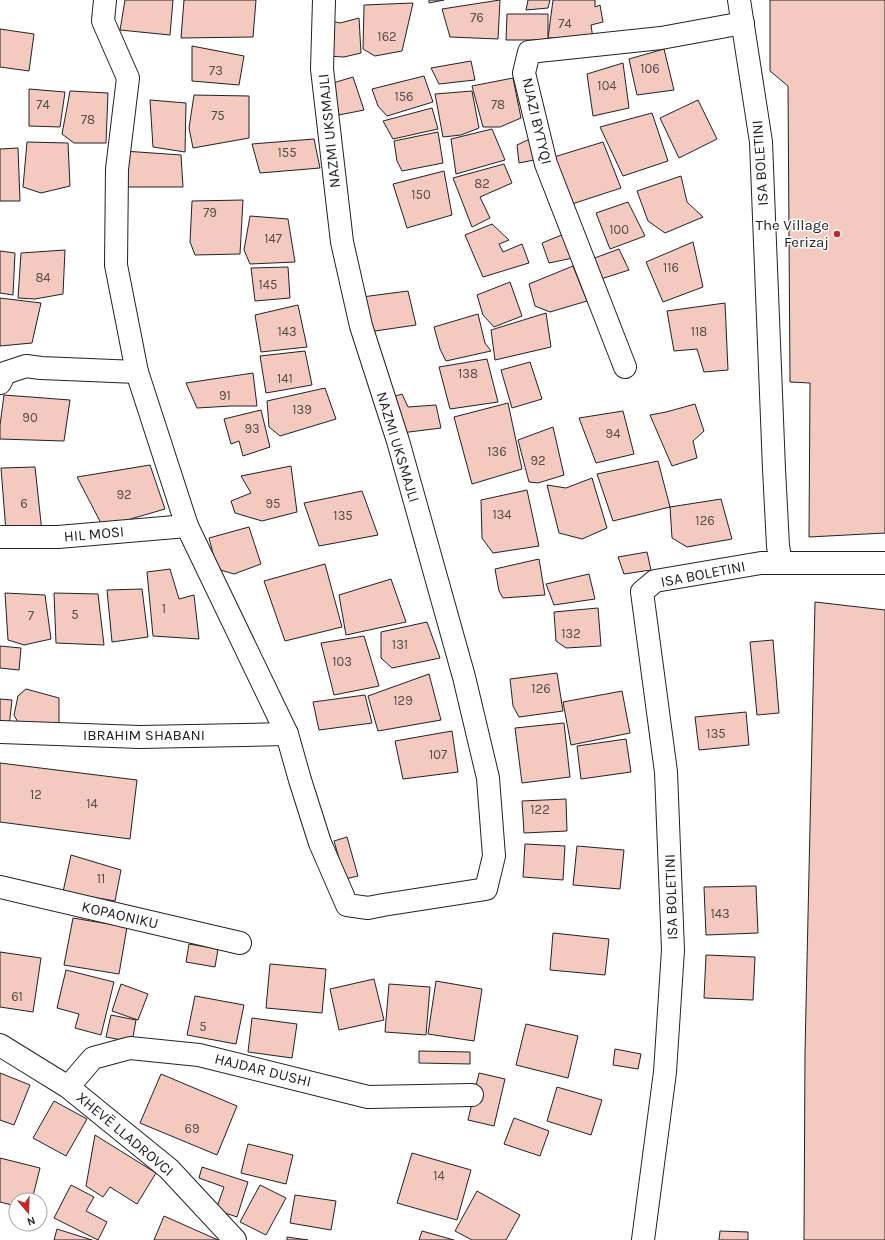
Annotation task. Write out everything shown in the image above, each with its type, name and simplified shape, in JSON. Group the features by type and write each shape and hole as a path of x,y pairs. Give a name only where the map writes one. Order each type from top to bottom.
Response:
{"street":[{"path":"105,0 103,21 128,78 117,169 116,265 137,372 187,526 287,734"},
{"name":"NAZMI UKSMAJLI","path":"287,734 320,843 347,905 368,908 486,890 494,856 488,778 464,677 400,449 361,326 342,242 322,69 324,0"},
{"name":"ISA BOLETINI","path":"643,1240 665,1072 673,950 666,772 642,592 656,581 761,563 781,563 778,546 774,470 761,142 739,0"},
{"name":"NJAZI BYTYQI","path":"625,367 546,164 524,74 529,52 661,38 743,22"},
{"path":"0,383 5,373 26,366 137,372"},
{"name":"HIL MOSI","path":"0,538 58,537 187,526"},
{"path":"781,563 885,563"},
{"name":"IBRAHIM SHABANI","path":"0,732 140,737 287,734"},
{"name":"KOPAONIKU","path":"0,887 240,944"},
{"name":"XHEVË LLADROVCI","path":"0,1045 68,1087 169,1169 235,1240"},
{"name":"HAJDAR DUSHI","path":"68,1087 93,1058 130,1048 199,1055 368,1097 472,1096"}],"building":[{"path":"125,0 173,0 170,35 120,30"},
{"path":"184,0 256,0 253,37 181,38"},
{"path":"429,0 444,0 429,3"},
{"path":"500,0 498,39 450,37 442,9"},
{"path":"528,0 550,0 548,8 526,10"},
{"path":"553,0 595,0 595,7 600,5 603,22 591,25 593,39 548,38"},
{"name":"The Village Ferizaj","path":"770,0 885,0 885,533 809,537 810,383 790,382 788,86 770,71"},
{"path":"413,3 402,51 375,56 363,49 364,5"},
{"path":"507,14 548,14 548,40 506,40"},
{"path":"359,18 361,53 344,57 327,56 327,20 340,23"},
{"path":"0,29 34,34 29,71 0,67"},
{"path":"192,46 244,56 239,85 192,81"},
{"path":"664,49 674,90 637,95 629,59"},
{"path":"471,61 475,80 439,84 431,68"},
{"path":"623,63 629,108 593,116 587,74"},
{"path":"424,76 433,102 387,116 378,106 372,89"},
{"path":"353,77 364,110 339,115 333,83"},
{"path":"513,78 521,118 500,127 483,127 472,86"},
{"path":"29,89 65,92 60,127 29,126"},
{"path":"70,91 108,93 106,143 74,143 62,134"},
{"path":"472,91 479,128 461,135 443,137 435,94"},
{"path":"194,95 249,96 249,138 193,148 189,128"},
{"path":"150,100 186,103 185,152 153,147"},
{"path":"698,100 717,139 679,158 660,118"},
{"path":"432,108 438,129 393,139 383,121"},
{"path":"652,113 668,161 623,176 600,127"},
{"path":"492,129 505,160 456,174 451,139"},
{"path":"438,132 443,163 402,171 397,161 394,141"},
{"path":"534,137 539,159 519,163 517,145"},
{"path":"314,139 320,168 260,173 252,144"},
{"path":"27,142 68,143 70,186 41,193 23,187"},
{"path":"603,142 621,188 569,205 554,157"},
{"path":"18,148 20,201 0,201 0,149"},
{"path":"124,151 181,155 183,187 125,187"},
{"path":"504,164 512,183 480,197 490,218 472,227 453,178"},
{"path":"444,171 452,215 407,228 393,184"},
{"path":"681,176 687,202 703,217 665,233 648,221 637,191"},
{"path":"243,200 240,254 195,255 190,242 192,201"},
{"path":"628,202 645,236 610,249 596,213"},
{"path":"250,216 288,219 295,262 250,264 244,250"},
{"path":"492,224 509,240 499,244 503,252 522,244 529,263 483,277 465,235"},
{"path":"564,234 573,258 549,263 542,243"},
{"path":"693,242 703,287 663,302 646,262"},
{"path":"619,249 629,270 601,279 592,259"},
{"path":"65,250 63,294 35,299 18,298 21,253"},
{"path":"0,251 15,253 13,295 0,293"},
{"path":"573,266 587,301 550,312 535,306 529,284"},
{"path":"288,267 290,298 255,301 251,268"},
{"path":"510,282 522,316 494,327 483,315 477,295"},
{"path":"408,291 416,325 375,331 365,319 362,297"},
{"path":"0,298 41,303 32,343 0,346"},
{"path":"725,303 728,370 704,372 697,349 674,351 667,311"},
{"path":"298,305 307,347 261,352 255,315"},
{"path":"546,313 551,347 495,360 491,330"},
{"path":"478,314 485,343 491,351 446,361 440,349 434,327"},
{"path":"305,351 312,385 266,393 260,356"},
{"path":"487,359 498,402 450,409 439,367"},
{"path":"530,362 542,399 512,408 501,370"},
{"path":"253,373 257,406 197,408 186,383"},
{"path":"325,388 336,419 280,436 269,427 267,401"},
{"path":"402,394 408,407 436,405 441,428 401,433 389,398"},
{"path":"4,395 70,400 64,441 0,439 0,425"},
{"path":"508,403 522,469 472,484 454,417"},
{"path":"695,404 704,431 693,441 697,458 672,466 650,415"},
{"path":"261,410 270,447 243,456 239,441 231,444 224,419"},
{"path":"623,411 634,454 596,463 579,418"},
{"path":"553,427 564,475 538,483 529,482 518,440"},
{"path":"658,461 670,507 613,521 597,474"},
{"path":"150,465 165,509 103,527 77,477"},
{"path":"291,466 297,512 262,521 235,513 231,501 251,493 241,476"},
{"path":"35,467 42,532 6,532 1,468"},
{"path":"592,478 607,528 582,539 559,533 547,485 566,488"},
{"path":"527,490 539,546 493,553 482,538 481,500"},
{"path":"362,491 378,535 319,546 304,503"},
{"path":"721,499 732,539 687,547 672,538 670,507"},
{"path":"249,527 261,564 234,574 217,569 209,538"},
{"path":"647,552 651,570 624,574 618,557"},
{"path":"539,559 545,595 503,598 499,591 495,569"},
{"path":"325,564 342,627 285,641 264,581"},
{"path":"170,569 179,599 194,595 199,639 153,636 147,572"},
{"path":"589,574 595,599 554,605 546,584"},
{"path":"391,579 406,622 346,635 339,595"},
{"path":"142,589 148,637 112,642 107,590"},
{"path":"5,593 45,595 51,639 24,645 8,640"},
{"path":"54,593 98,594 104,645 56,643"},
{"path":"815,602 885,610 885,1240 804,1240 805,1052"},
{"path":"598,608 601,646 566,648 556,641 554,612"},
{"path":"427,622 440,658 392,668 381,658 381,632"},
{"path":"364,636 379,686 334,695 321,643"},
{"path":"773,640 779,713 757,715 750,642"},
{"path":"0,646 21,648 19,670 0,668"},
{"path":"557,673 563,711 519,717 513,706 510,679"},
{"path":"429,674 441,720 378,731 368,696"},
{"path":"26,689 59,698 59,729 20,726 14,715 18,696"},
{"path":"622,691 630,733 571,745 563,702"},
{"path":"365,695 372,723 319,730 313,702"},
{"path":"0,699 12,700 9,727 0,726"},
{"path":"746,712 749,745 699,750 695,717"},
{"path":"564,723 570,777 522,783 515,728"},
{"path":"452,731 458,772 403,779 395,741"},
{"path":"626,739 631,772 581,779 577,746"},
{"path":"0,763 137,780 130,839 0,822"},
{"path":"566,799 567,831 524,833 522,801"},
{"path":"347,837 358,876 345,879 334,841"},
{"path":"525,844 565,846 563,880 523,877"},
{"path":"577,846 624,850 620,889 573,885"},
{"path":"71,855 121,870 115,901 63,892"},
{"path":"756,886 758,933 706,935 704,887"},
{"path":"73,918 127,927 119,974 64,965"},
{"path":"553,933 609,939 605,975 550,970"},
{"path":"189,944 218,949 215,967 186,962"},
{"path":"0,952 41,958 33,1012 0,1007"},
{"path":"706,955 755,957 753,1000 704,998"},
{"path":"270,964 326,969 322,1013 266,1008"},
{"path":"66,970 114,982 101,1035 75,1028 79,1014 57,1008"},
{"path":"374,979 384,1020 339,1030 330,989"},
{"path":"436,981 482,989 474,1041 428,1034"},
{"path":"121,984 148,994 138,1020 112,1011"},
{"path":"389,984 430,987 426,1035 385,1032"},
{"path":"195,996 244,1005 236,1044 187,1035"},
{"path":"111,1015 136,1020 132,1042 106,1037"},
{"path":"252,1018 297,1024 292,1058 248,1052"},
{"path":"526,1024 578,1036 568,1078 516,1065"},
{"path":"615,1049 641,1054 638,1069 613,1065"},
{"path":"419,1051 470,1052 470,1064 419,1063"},
{"path":"0,1073 30,1085 14,1125 0,1120"},
{"path":"479,1073 505,1079 494,1126 468,1120"},
{"path":"161,1074 237,1106 217,1155 140,1123"},
{"path":"557,1087 602,1100 591,1135 547,1121"},
{"path":"54,1101 87,1119 66,1156 33,1138"},
{"path":"514,1118 549,1131 540,1156 504,1144"},
{"path":"95,1135 156,1173 137,1204 110,1187 103,1197 86,1186"},
{"path":"248,1144 293,1155 286,1184 241,1173"},
{"path":"412,1153 471,1170 457,1220 397,1203"},
{"path":"0,1158 40,1168 34,1192 8,1192 8,1204 0,1202"},
{"path":"202,1167 248,1182 237,1217 216,1210 224,1187 199,1178"},
{"path":"71,1185 94,1197 86,1211 107,1222 98,1240 54,1218"},
{"path":"260,1185 286,1198 266,1235 240,1222"},
{"path":"477,1191 520,1215 506,1240 472,1240 455,1231"},
{"path":"295,1195 336,1201 331,1230 290,1223"},
{"path":"164,1216 218,1240 154,1240"},
{"path":"57,1229 92,1240 54,1240"},
{"path":"422,1231 454,1240 419,1240"},
{"path":"720,1231 748,1232 748,1240 719,1240"},
{"path":"287,1237 308,1240 287,1240"}],"place":[{"name":"The Village Ferizaj","path":"837,234"}]}
